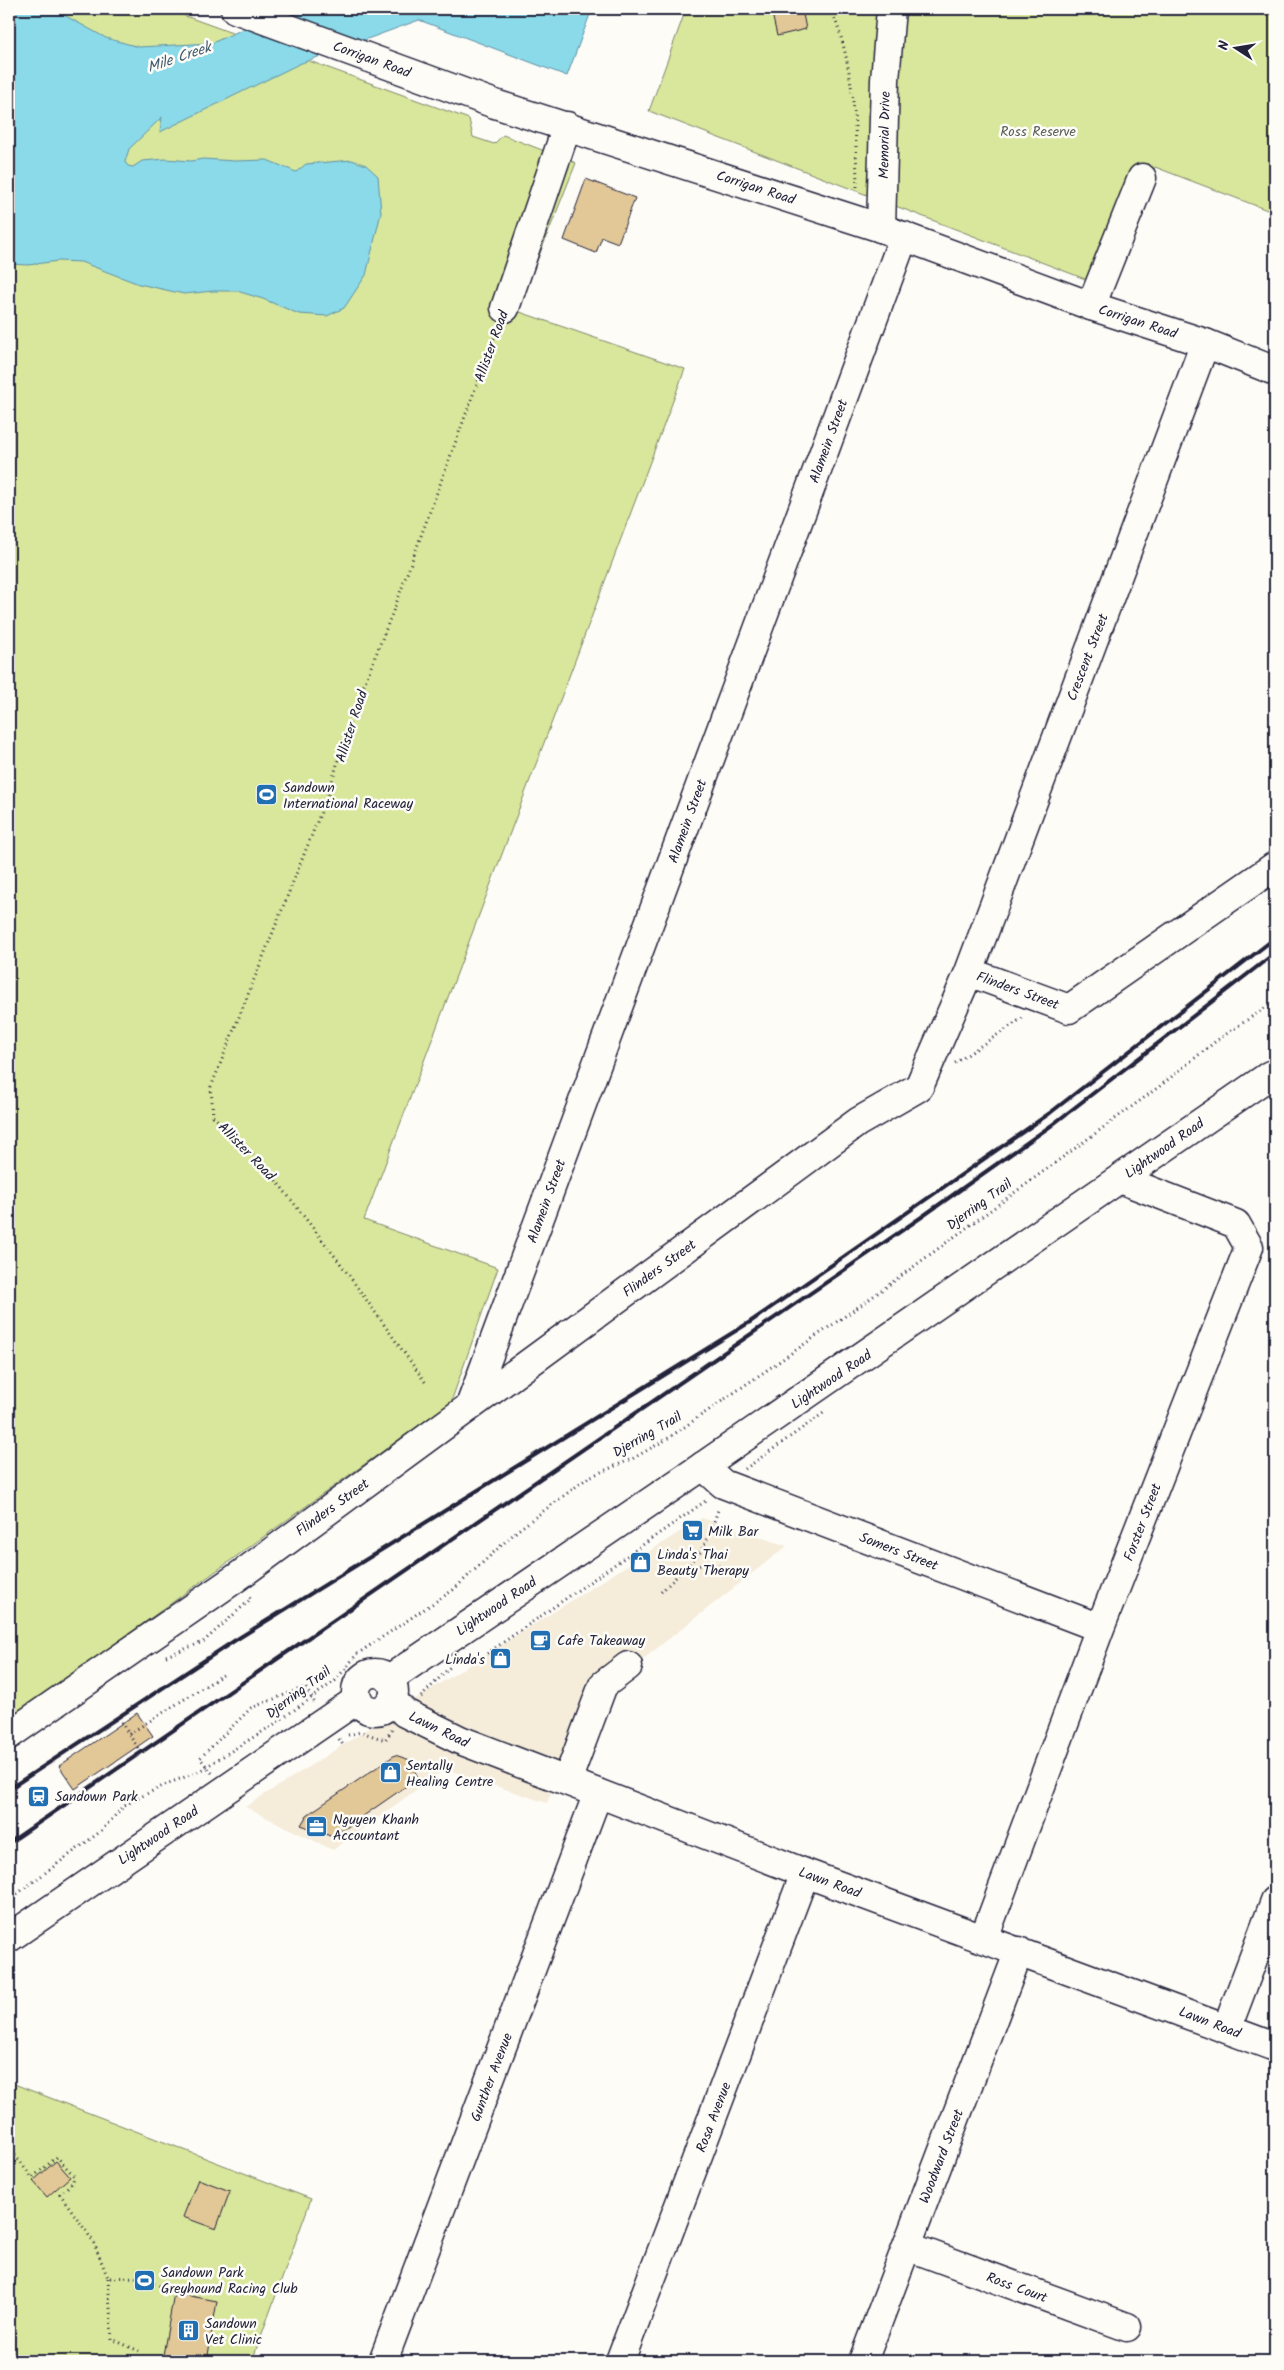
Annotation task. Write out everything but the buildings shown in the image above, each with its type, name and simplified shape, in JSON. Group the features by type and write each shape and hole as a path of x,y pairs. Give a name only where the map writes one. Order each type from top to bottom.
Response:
{"street":[{"name":"Corrigan Road","path":"235,9 495,104 881,228 1091,306 1205,343 1275,371"},
{"name":"Memorial Drive","path":"881,228 887,41 891,9"},
{"path":"887,41 908,9"},
{"name":"Allister Road","path":"505,308 567,126"},
{"path":"1091,306 1142,178"},
{"name":"Alamein Street","path":"470,1406 881,228"},
{"name":"Crescent Street","path":"968,972 1205,343"},
{"name":"Flinders Street","path":"9,1736 236,1578 858,1122 919,1087 968,972 1069,1009 1275,866"},
{"name":"Lightwood Road","path":"9,1938 358,1699 365,1708 378,1711 388,1705 390,1689 703,1466 1274,1071"},
{"name":"Forster Street","path":"984,1938 1100,1628 1249,1247 1236,1224 1120,1179"},
{"name":"Somers Street","path":"703,1466 721,1494 1100,1628"},
{"path":"566,1781 603,1685 628,1666"},
{"name":"Lawn Road","path":"390,1689 405,1713 460,1740 805,1873 1275,2047"},
{"name":"Gunther Avenue","path":"384,2361 598,1794"},
{"name":"Rosa Avenue","path":"620,2361 805,1873"},
{"path":"1227,2028 1275,1901"},
{"name":"Woodward Street","path":"863,2361 1019,1951"},
{"name":"Ross Court","path":"907,2246 1126,2327"}],"path":[{"path":"831,9 838,24 881,228"},
{"name":"Allister Road","path":"425,1382 340,1263 265,1166 214,1116 211,1087 329,792 349,723 397,601 505,308"},
{"path":"951,1065 1048,1001"},
{"name":"Djerring Trail","path":"9,1900 100,1832 123,1807 132,1801 207,1767 273,1725 335,1681 357,1654 453,1590 518,1530 589,1477 632,1459 666,1440 864,1303 1160,1086 1216,1041 1275,1001"},
{"name":"Lightwood Road","path":"459,1658 475,1662 707,1499 721,1494 830,1409"},
{"path":"661,1592 699,1554 708,1536 721,1494"},
{"path":"682,1572 696,1565 711,1563 743,1574"},
{"path":"161,1658 203,1642 251,1599"},
{"path":"129,1734 226,1673"},
{"path":"216,1779 200,1758 251,1708 305,1688 311,1698"},
{"path":"121,1722 138,1748"},
{"path":"9,2146 32,2178 57,2157 74,2176 73,2182 60,2194 93,2241 108,2278 112,2338 139,2351"},
{"path":"108,2278 135,2277 166,2288"}],"shaded area":[{"path":"702,1518 787,1546 586,1704 547,1803 445,1769 333,1850 245,1807"}],"green space":[{"name":"Sandown International Raceway","path":"9,9 166,9 469,119 473,137 494,144 503,135 576,163 517,311 685,369 364,1220 498,1268 451,1402 9,1720"},
{"name":"Ross Reserve","path":"686,9 1275,9 1275,213 1155,167 1111,289 649,111"},
{"name":"Sandown Park Greyhound Racing Club","path":"9,2082 311,2199 252,2361 9,2361"}],"water":[{"name":"Mile Creek","path":"9,9 53,9 106,38 139,47 212,43 288,9 592,9 567,76 419,20 299,64 160,132 162,117 129,149 125,162 128,166 133,167 142,161 166,159 191,161 203,159 267,160 296,172 306,164 352,160 366,165 378,176 381,213 366,275 344,308 327,316 299,314 263,299 237,291 184,294 139,284 81,262 58,261 28,265 9,264"}],"railway":[{"path":"9,1789 234,1641 750,1322 1050,1113 1275,938"},
{"path":"9,1843 923,1216 1052,1125 1275,953"}],"place":[{"name":"Sandown International Raceway","path":"267,795"},
{"name":"Milk Bar","path":"692,1531"},
{"name":"Linda's Thai Beauty Therapy","path":"641,1562"},
{"name":"Cafe Takeaway","path":"541,1640"},
{"name":"Linda's","path":"501,1659"},
{"name":"Sentally Healing Centre","path":"390,1773"},
{"name":"Sandown Park","path":"39,1796"},
{"name":"Nguyen Khanh Accountant","path":"317,1827"},
{"name":"Sandown Park Greyhound Racing Club","path":"145,2280"},
{"name":"Sandown Vet Clinic","path":"189,2331"}]}
